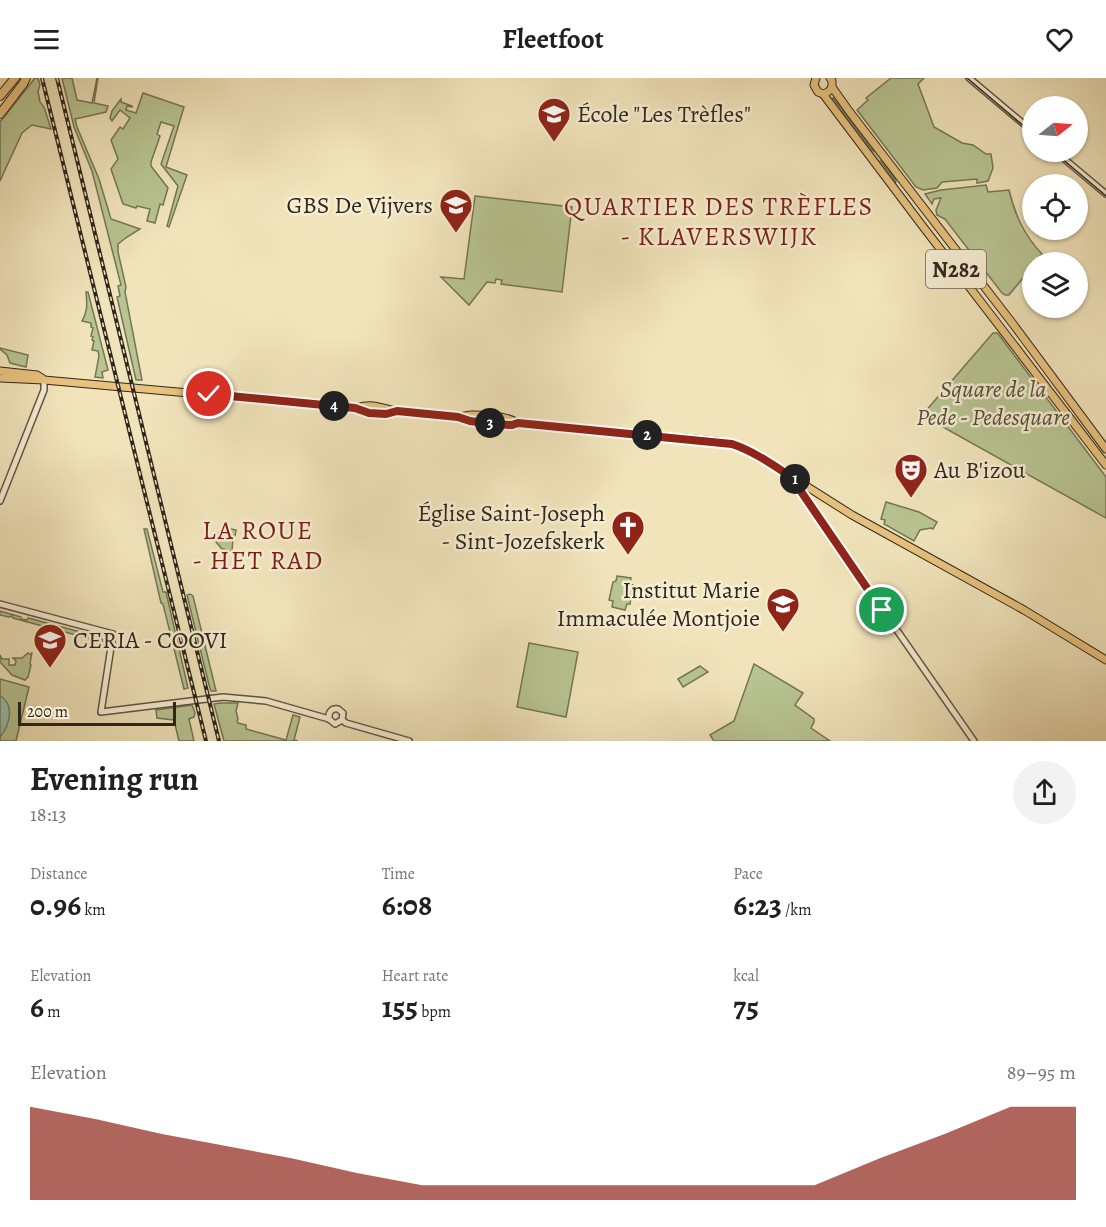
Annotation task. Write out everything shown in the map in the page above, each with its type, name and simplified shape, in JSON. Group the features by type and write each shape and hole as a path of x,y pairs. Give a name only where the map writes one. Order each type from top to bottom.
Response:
{"highway":[{"path":"0,96 15,78"},
{"path":"0,105 25,78"},
{"path":"0,114 25,78"}],"main road":[{"name":"N282","path":"830,78 832,87 1106,449"},
{"name":"N282","path":"814,79 816,90 823,94 1106,465"},
{"path":"823,94 828,93 832,87"},
{"path":"0,371 37,375 44,380"},
{"path":"0,378 355,408 370,405 395,411 458,417 492,424 518,423 732,444 757,455 880,531 1024,610 1106,660"}],"street":[{"path":"969,78 1022,123"},
{"path":"1069,162 1106,194"},
{"path":"0,501 44,390 44,380"},
{"path":"799,482 800,490 974,741"},
{"path":"0,604 113,634 101,712 223,697 266,701 336,723 342,720"},
{"path":"329,719 329,713 338,709 343,713 342,720"},
{"path":"342,720 409,741"}],"green space":[{"path":"35,78 38,78 40,102 44,107 51,129 32,125 22,133 0,181 0,122"},
{"path":"62,78 72,78 77,100 92,103 98,78 94,103 108,106 106,112 75,119 99,179 111,219 140,229 118,244 118,252 142,380 136,380 117,297 120,296 118,286 121,285 92,171 74,127"},
{"path":"891,78 924,78 918,84 934,127 962,143 973,145 986,154 991,154 993,168 988,181 977,183 977,179 942,182 937,188 923,190 916,187 857,110 868,100 866,98"},
{"path":"143,93 184,107 166,167 187,175 169,227 167,226 178,186 161,164 174,126 161,122 157,134 160,136 151,162 151,166 168,188 163,205 160,204 155,223 147,221 150,209 123,204 111,169 118,159 111,140 120,127 123,129 130,118 120,110 112,121 110,118 112,111 121,99 121,102 132,106 127,106 126,110 136,113"},
{"path":"836,96 897,179 880,160 896,182 893,184 830,100","holes":["833,98 841,105 874,152 869,149"]},
{"path":"986,185 988,192 1009,190 1022,226 1022,240 1030,240 1040,252 1022,252 1022,279 1009,295 1002,293 945,219 937,215 936,210 941,198 934,199 932,204 925,194"},
{"path":"475,196 572,207 562,292 501,284 502,280 496,279 495,283 487,282 469,305 441,277 464,279"},
{"path":"86,292 88,292 108,370 102,372 103,378 95,377 99,356 98,351 92,350 93,328 91,323 82,321 87,304"},
{"name":"Square de la Pede - Pedesquare","path":"993,333 999,335 1106,477 1106,518 925,417 924,413"},
{"path":"0,348 28,355 26,367 10,363 7,355"},
{"path":"886,502 919,512 937,522 933,529 920,530 914,541 884,524 885,520 881,519"},
{"path":"227,528 236,530 232,551 222,549 216,542 218,533"},
{"path":"144,529 147,529 163,592 166,592 188,688 184,689"},
{"path":"617,576 631,578 630,584 633,585 630,604 627,604 625,610 612,607 613,601 609,600 613,582 616,581"},
{"path":"187,595 193,596 216,691 211,691 209,685"},
{"path":"0,611 21,617 21,619 27,620 28,618 99,637 105,645 91,641 91,639 13,618 12,616 0,615"},
{"path":"529,643 578,652 566,717 517,707"},
{"path":"32,652 28,677 25,680 12,675 0,662 0,655 2,659 9,659 9,665 15,665 16,661 13,658 22,658 28,653 31,655"},
{"path":"754,664 803,693 795,705 814,719 811,728 830,741 714,741 710,735 734,721"},
{"path":"700,666 708,672 683,687 678,679"},
{"path":"0,679 29,687 16,741 0,741"},
{"path":"238,703 237,721 246,725 246,729 286,740 293,715 300,717 294,740 298,741 224,741 214,704"},
{"path":"192,705 195,713 194,717 189,719 194,741 179,741 174,720 157,718 156,710"}],"shaded area":[{"path":"0,696 8,704 9,715 0,737"}],"tram line":[{"path":"967,78 1022,125"},
{"path":"1066,162 1106,196"}],"railway":[{"path":"42,78 206,741"},
{"path":"57,78 219,741"}],"place":[{"name":"École \"Les Trèfles\"","path":"554,143"},
{"name":"GBS De Vijvers","path":"456,234"},
{"name":"Au B'izou","path":"911,499"},
{"name":"Église Saint-Joseph - Sint-Jozefskerk","path":"628,556"},
{"name":"Institut Marie Immaculée Montjoie","path":"783,633"},
{"name":"CERIA - COOVI","path":"50,669"}],"district":[{"name":"QUARTIER DES TRÈFLES - KLAVERSWIJK","path":"719,221"},
{"name":"LA ROUE - HET RAD","path":"258,544"}],"route":[{"path":"209,394 355,408 369,413 386,414 397,411 458,417 484,423 512,425 518,423 712,441 742,447 799,482 800,490 882,610"}]}
